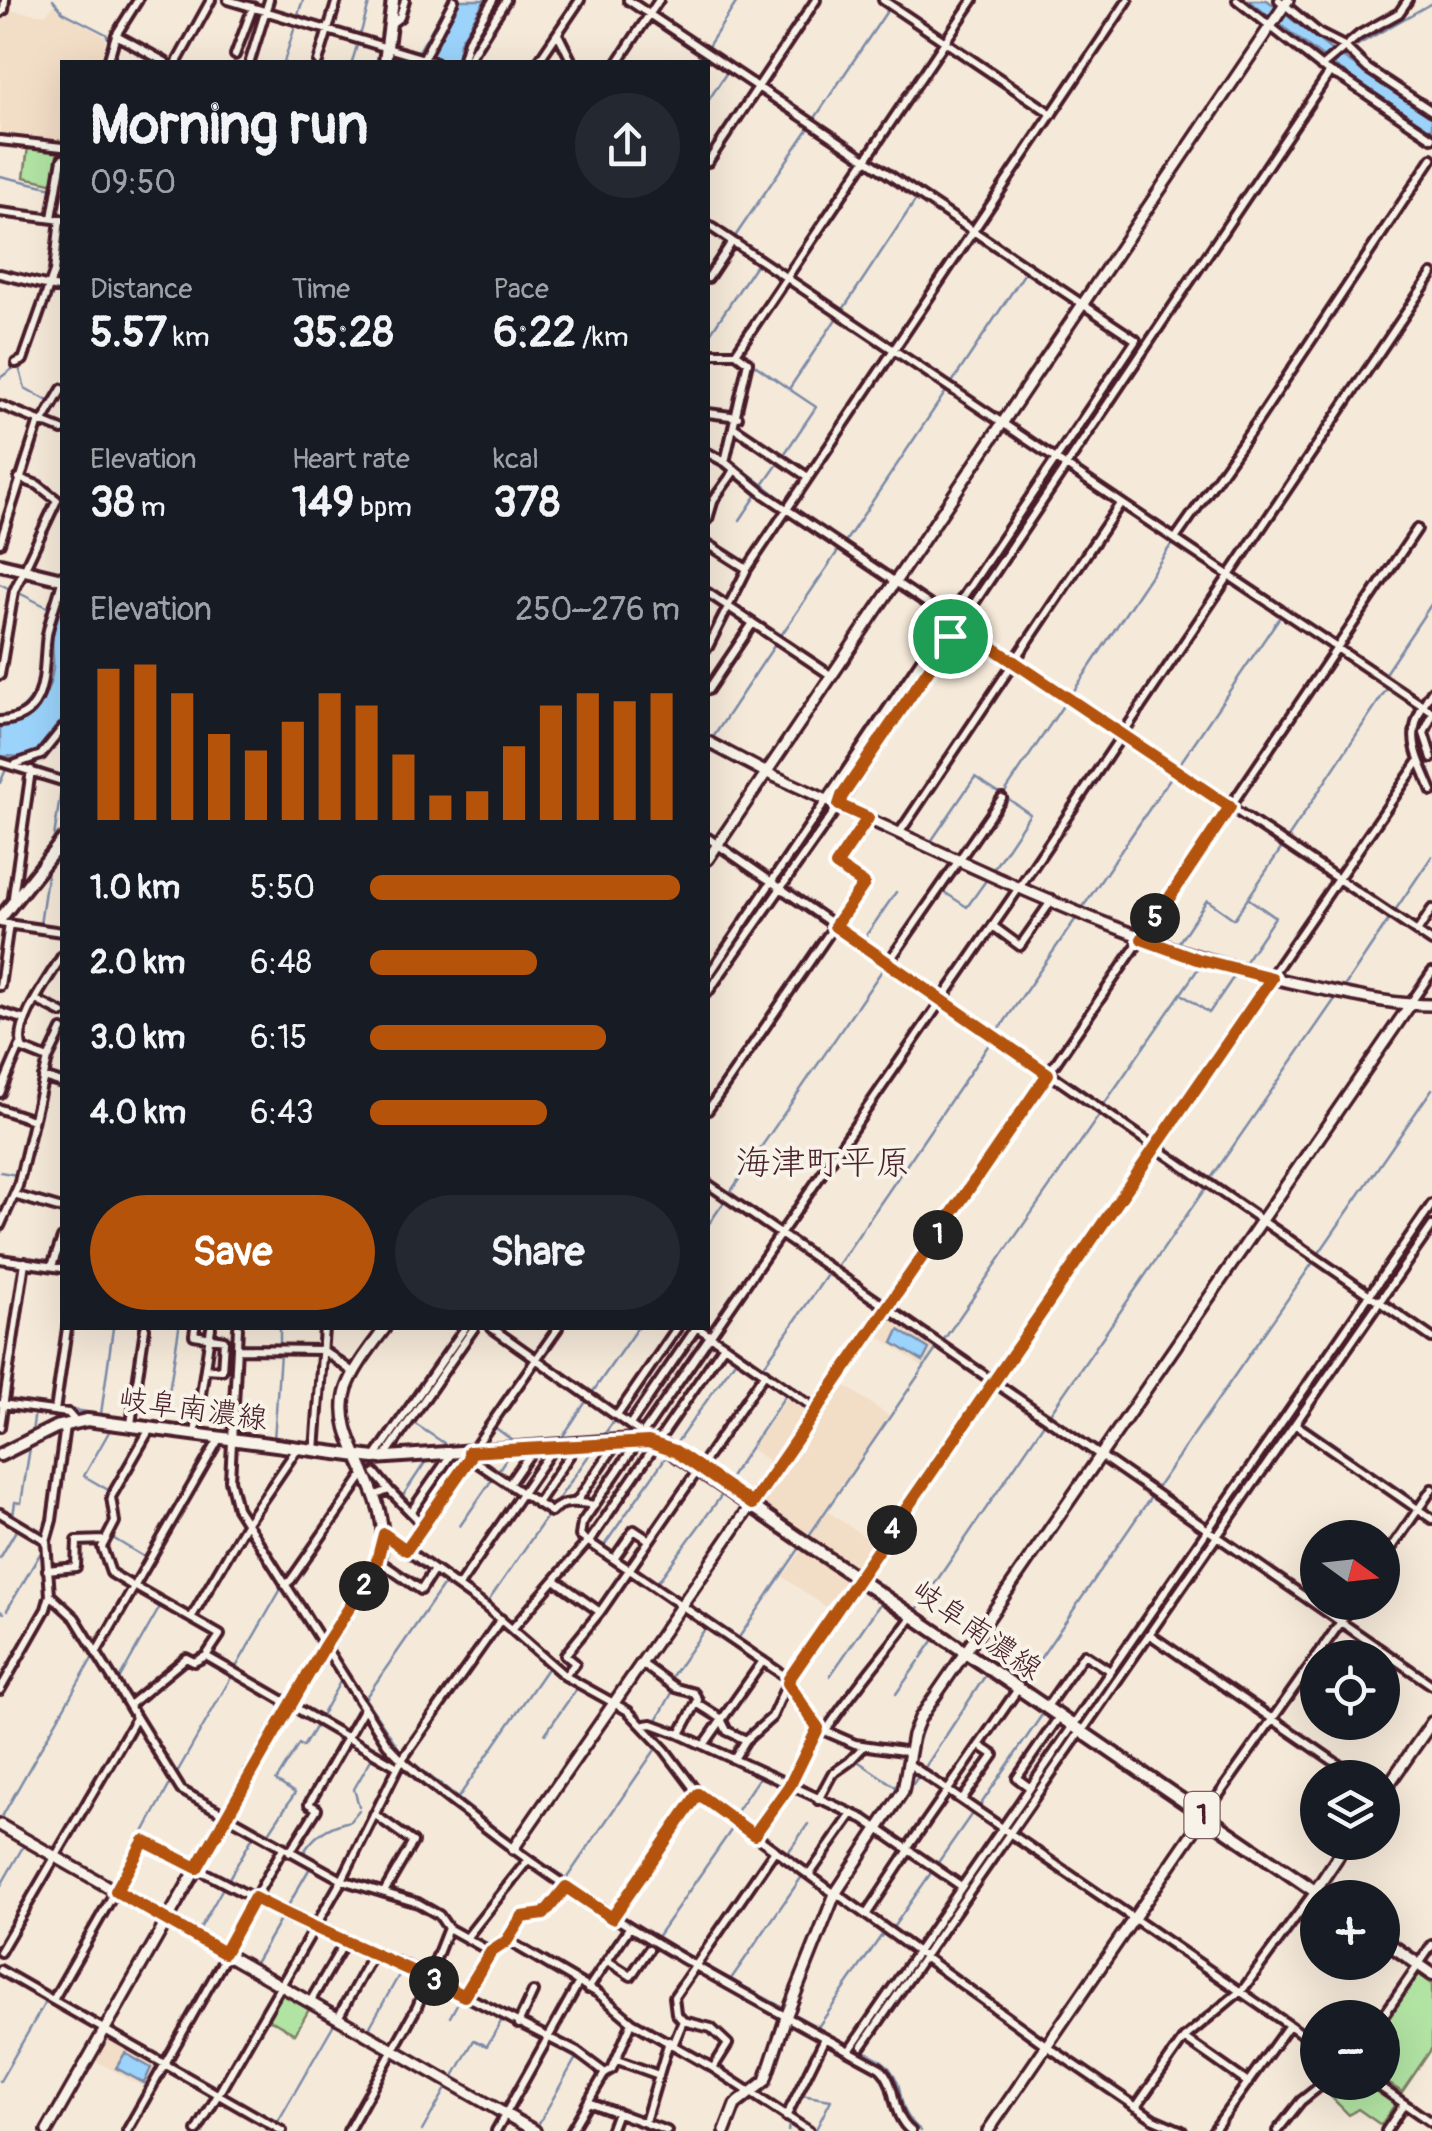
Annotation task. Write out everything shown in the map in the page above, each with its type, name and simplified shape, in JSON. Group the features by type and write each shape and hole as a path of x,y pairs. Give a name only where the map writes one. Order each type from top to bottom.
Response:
{"main road":[{"path":"386,60 393,0"},
{"path":"0,564 60,579"},
{"path":"3,922 60,844"},
{"name":"岐阜南濃線","path":"0,1455 70,1422 131,1424 379,1458 647,1439 675,1451 1300,1881"},
{"path":"1400,1952 1432,1974"}],"street":[{"path":"0,13 6,0"},
{"path":"109,60 116,35 138,0"},
{"path":"177,60 210,0"},
{"path":"230,0 423,60 454,0"},
{"path":"250,60 268,0"},
{"path":"319,60 337,0"},
{"path":"392,23 400,17 406,0"},
{"path":"465,60 468,41 493,0"},
{"path":"466,60 506,0"},
{"path":"539,60 580,0"},
{"path":"628,0 1136,340 1060,463"},
{"path":"619,60 659,0"},
{"path":"710,159 816,0"},
{"path":"883,0 1052,114"},
{"path":"736,353 972,0"},
{"path":"710,643 747,569 1128,0"},
{"path":"1237,0 1330,72 1432,138"},
{"path":"1322,66 1341,48 1398,13 1408,0"},
{"path":"1432,111 1320,34 1284,3 767,774 712,842 1432,1338"},
{"path":"236,55 254,8"},
{"path":"558,34 571,60"},
{"path":"116,35 161,60"},
{"path":"698,60 704,51"},
{"path":"710,989 1060,463 1330,72"},
{"path":"0,140 60,147"},
{"path":"1175,540 1432,158"},
{"path":"16,363 23,360 50,285 60,189"},
{"path":"0,212 58,219"},
{"path":"710,227 1428,710"},
{"path":"710,275 732,242"},
{"path":"0,274 60,288"},
{"path":"512,1630 588,1541 710,1336 1021,886 1432,274"},
{"path":"710,353 736,353 748,362 726,462"},
{"path":"0,543 40,422 60,392"},
{"path":"0,405 60,429"},
{"path":"710,413 738,417"},
{"path":"735,428 808,478"},
{"path":"710,454 1432,942"},
{"path":"710,512 714,499 735,470"},
{"path":"0,675 14,591 56,500 38,485 19,478"},
{"path":"900,832 1120,504"},
{"path":"513,1850 1142,939 1417,529"},
{"path":"710,545 747,569"},
{"path":"0,721 21,716 42,688 47,667 47,635 60,587"},
{"path":"710,594 832,676"},
{"path":"710,687 753,623"},
{"path":"1432,691 1424,733 1432,758"},
{"path":"1428,710 1414,722 1412,737 1432,791"},
{"path":"15,765 40,756 60,731"},
{"path":"710,743 767,774 1142,939 1197,959 1272,978 1432,1005"},
{"path":"734,1760 746,1740 772,1717 789,1681 1420,760"},
{"path":"0,762 60,779"},
{"path":"16,899 13,897 31,770"},
{"path":"888,963 1002,798"},
{"path":"710,1107 864,884 836,865 868,818"},
{"path":"710,973 776,888"},
{"path":"993,926 1020,946 1052,900"},
{"path":"1416,932 1432,909"},
{"path":"0,986 3,922 60,932"},
{"path":"0,1094 20,1046 25,1020 60,959"},
{"path":"725,2131 735,2105 765,2081 786,2017 836,1894 904,1791 920,1718 1432,972"},
{"path":"36,1000 60,1012"},
{"path":"0,1012 25,1020"},
{"path":"0,1226 14,1196 43,1077 60,1034"},
{"path":"20,1046 60,1060"},
{"path":"43,1077 60,1082"},
{"path":"0,1108 33,1120"},
{"path":"710,1185 1432,1686"},
{"path":"14,1196 60,1208"},
{"path":"921,1954 961,1886 1006,1830 1030,1787 1078,1730 1110,1672 1297,1420 1432,1204"},
{"path":"849,2050 865,2034 1006,1830 1149,1634 1213,1532 1374,1298 1432,1226"},
{"path":"52,1266 60,1244"},
{"path":"0,1258 60,1268"},
{"path":"0,1427 25,1262"},
{"path":"54,1411 66,1330"},
{"path":"131,1424 145,1330"},
{"path":"195,1330 194,1336 224,1340 222,1370 205,1369"},
{"path":"195,1434 211,1330"},
{"path":"238,1330 232,1493 246,1524 400,1764"},
{"path":"315,1451 324,1330"},
{"path":"384,1330 347,1388 344,1417 358,1457 424,1525"},
{"path":"379,1458 464,1330"},
{"path":"379,1458 473,1330"},
{"path":"495,1330 631,1422 647,1439"},
{"path":"406,1550 557,1330"},
{"path":"618,1414 675,1330"},
{"path":"631,1422 697,1330"},
{"path":"701,1330 817,1410"},
{"path":"724,1345 594,1505 582,1523 580,1536 789,1681 822,1730 855,1744 910,1752"},
{"path":"238,1349 323,1350 354,1373"},
{"path":"565,1676 574,1662 565,1654 600,1612 765,1374"},
{"path":"0,1690 46,1610 50,1595 46,1541 72,1414 2,1404"},
{"path":"1297,1420 1432,1519"},
{"path":"128,1705 186,1658 194,1662 206,1656 220,1635 111,1574 102,1547 115,1522 111,1497 151,1428"},
{"path":"96,1652 219,1438"},
{"path":"577,1502 618,1441"},
{"path":"537,1503 577,1444"},
{"path":"458,1587 556,1445"},
{"path":"509,1484 535,1447"},
{"path":"191,1618 246,1524 297,1449"},
{"path":"411,1512 452,1453"},
{"path":"470,1453 551,1512 557,1506 577,1502 594,1505"},
{"path":"46,2131 290,1704 379,1561 384,1534 370,1473"},
{"path":"284,1585 292,1580 370,1473"},
{"path":"376,1495 390,1490"},
{"path":"1400,1536 1432,1490"},
{"path":"0,1513 46,1541"},
{"path":"614,1559 634,1530 649,1540"},
{"path":"384,1534 500,1619 565,1676 644,1726 698,1794 1047,2046 1136,2106 1182,2131"},
{"path":"47,1570 76,1567 77,1542 106,1540"},
{"path":"379,1561 421,1590 434,1570"},
{"path":"555,1580 600,1612"},
{"path":"50,1595 75,1618 181,1790 342,1880 418,1903 439,1915 448,1928 491,1952"},
{"path":"754,1835 790,1785 822,1730 852,1690 870,1675 912,1616"},
{"path":"197,2131 342,1880 400,1764 500,1619"},
{"path":"988,2131 1341,1622"},
{"path":"1149,1634 1332,1760"},
{"path":"1046,1708 1084,1654 1110,1672"},
{"path":"206,1656 400,1764 513,1850 628,1928 887,2074 896,2113 911,2131"},
{"path":"704,1746 763,1661"},
{"path":"641,1663 676,1688 694,1693 698,1704 722,1720 727,1732 746,1740"},
{"path":"866,1915 1018,1689"},
{"path":"680,1734 698,1704"},
{"path":"126,2131 256,1897 317,1810 309,1804 364,1708"},
{"path":"1030,1787 1018,1778 1059,1717"},
{"path":"0,1952 136,1718"},
{"path":"1400,1768 1432,1722"},
{"path":"644,1726 652,1724 680,1734 852,1814 961,1886"},
{"path":"818,1800 832,1774 864,1745"},
{"path":"962,1800 994,1755 979,1745"},
{"path":"909,1764 1300,2033"},
{"path":"612,1918 698,1794"},
{"path":"374,1814 413,1842 384,1892"},
{"path":"809,1875 852,1814"},
{"path":"0,1825 535,2131"},
{"path":"51,1999 144,1841 313,1929 374,1952 577,2052 604,2073"},
{"path":"714,2068 728,2044 710,2028 683,2021 676,2013 674,1998 774,1850"},
{"path":"468,1937 528,1860"},
{"path":"464,1996 491,1952 506,1942 522,1917 544,1914 566,1887"},
{"path":"1136,2106 1184,2038 1240,1992 1300,1918"},
{"path":"348,2131 417,2007 448,1928"},
{"path":"588,1989 628,1928"},
{"path":"310,2002 346,1940"},
{"path":"506,1942 520,1946 632,2022 714,2068 786,2117 793,2127 809,2131"},
{"path":"1394,2000 1432,1945"},
{"path":"608,1961 631,1976 649,1949"},
{"path":"338,2018 374,1952"},
{"path":"0,1970 282,2131"},
{"path":"496,2131 578,1984"},
{"path":"518,2024 533,1992"},
{"path":"645,2122 671,2042 683,2021"},
{"path":"570,2131 604,2073 612,2069 632,2022"},
{"path":"1214,2131 1289,2026"},
{"path":"862,2046 865,2034"},
{"path":"786,2117 826,2038"},
{"path":"1184,2038 1248,2083"},
{"path":"617,2060 656,2074"},
{"path":"1277,2131 1301,2100"},
{"path":"1398,2100 1432,2123"},
{"path":"588,2102 667,2131"},
{"path":"1386,2131 1404,2104"},
{"path":"610,2131 617,2112"}],"shaded area":[{"path":"55,4 63,13 106,37 101,60 60,60 60,142 51,144 0,137 1,15 8,10 45,15"},
{"path":"886,1316 935,1350 923,1367 874,1333"},
{"path":"840,1382 889,1416 805,1538 757,1503"},
{"path":"790,1393 813,1411 775,1465 751,1449"},
{"path":"827,1511 878,1546 858,1574 808,1539"},
{"path":"803,1548 852,1582 832,1611 783,1577"},
{"path":"104,2037 157,2067 145,2088 92,2059"}],"green space":[{"path":"28,147 60,151 55,184 24,177"},
{"path":"1417,1973 1432,1984 1432,2048 1402,2092 1400,2000"},
{"path":"281,1989 311,2006 295,2034 265,2017"},
{"path":"1334,2100 1389,2100 1395,2104 1381,2125 1358,2109 1349,2115"}],"water":[{"path":"458,0 485,0 460,42 457,60 428,60"},
{"path":"1248,0 1267,0 1330,49 1432,117 1432,131 1333,65"},
{"path":"60,612 60,722 31,757 0,756 0,727 30,714 48,689"},
{"path":"899,1330 929,1349 923,1361 893,1343"},
{"path":"125,2053 151,2068 144,2083 116,2068"}],"waterway":[{"path":"53,0 63,12 106,34 109,40 103,60"},
{"path":"240,0 263,7"},
{"path":"297,17 303,0"},
{"path":"332,28 360,36 370,0"},
{"path":"404,48 419,51 449,0"},
{"path":"711,52 707,48 738,0"},
{"path":"1356,46 1432,3"},
{"path":"813,121 889,8"},
{"path":"270,9 325,26"},
{"path":"633,45 651,18"},
{"path":"285,60 296,23"},
{"path":"353,60 358,42"},
{"path":"710,98 727,72"},
{"path":"710,981 841,793 1313,89"},
{"path":"764,95 861,160"},
{"path":"730,236 734,238 811,125"},
{"path":"867,164 968,232"},
{"path":"0,176 53,188"},
{"path":"842,311 917,198"},
{"path":"710,231 727,241"},
{"path":"974,236 1076,305"},
{"path":"710,334 757,263 732,247"},
{"path":"56,284 60,255"},
{"path":"951,384 1026,271"},
{"path":"40,326 54,289"},
{"path":"1085,310 1132,341"},
{"path":"783,456 816,407 789,389 838,316"},
{"path":"32,346 39,329"},
{"path":"19,367 25,364 31,350"},
{"path":"752,363 789,389"},
{"path":"19,367 25,388 48,401 41,416"},
{"path":"0,378 12,369"},
{"path":"845,542 947,390"},
{"path":"22,460 24,456"},
{"path":"730,459 788,504"},
{"path":"763,485 780,461"},
{"path":"18,469 20,465"},
{"path":"13,484 15,478"},
{"path":"9,499 11,492"},
{"path":"740,520 758,493"},
{"path":"5,513 8,502"},
{"path":"793,507 892,574"},
{"path":"1,526 4,515"},
{"path":"1071,695 1173,542"},
{"path":"780,637 840,548"},
{"path":"903,581 949,612"},
{"path":"0,584 10,589"},
{"path":"17,592 51,609 42,652"},
{"path":"1384,675 1432,603"},
{"path":"730,612 748,624"},
{"path":"1177,768 1281,615"},
{"path":"963,622 1014,655"},
{"path":"712,739 776,643 755,628"},
{"path":"1020,660 1121,728"},
{"path":"0,717 26,705 40,680"},
{"path":"1287,839 1388,687"},
{"path":"932,840 975,777 1003,795 1066,701"},
{"path":"1432,704 1421,731 1432,776"},
{"path":"1128,732 1229,800"},
{"path":"33,765 60,738"},
{"path":"33,765 59,776"},
{"path":"0,783 7,767"},
{"path":"1083,907 1173,774"},
{"path":"994,868 1030,814 1004,796"},
{"path":"53,844 60,797"},
{"path":"1235,805 1337,873"},
{"path":"1177,945 1207,900 1234,919 1283,846"},
{"path":"1394,912 1432,856"},
{"path":"40,925 48,869"},
{"path":"1343,877 1415,926"},
{"path":"941,890 967,907 987,879"},
{"path":"863,940 896,892"},
{"path":"778,893 829,928"},
{"path":"1242,966 1275,917 1249,899"},
{"path":"996,1034 1077,917"},
{"path":"1344,987 1390,918"},
{"path":"11,928 60,936"},
{"path":"1421,929 1432,937"},
{"path":"834,931 936,1002"},
{"path":"729,1194 885,966"},
{"path":"1102,1107 1200,966"},
{"path":"1183,995 1209,1013 1235,975"},
{"path":"1209,1181 1335,999"},
{"path":"942,1006 1043,1075"},
{"path":"0,1024 3,1017"},
{"path":"836,1268 992,1040"},
{"path":"1048,1078 1150,1149"},
{"path":"1317,1256 1432,1089"},
{"path":"943,1341 1100,1114"},
{"path":"1155,1152 1256,1222"},
{"path":"0,1172 17,1175"},
{"path":"1049,1415 1206,1187"},
{"path":"710,1191 775,1236"},
{"path":"710,1222 724,1202"},
{"path":"1214,1530 1432,1214"},
{"path":"1264,1227 1312,1260"},
{"path":"780,1240 880,1309"},
{"path":"0,1256 33,1260"},
{"path":"41,1261 50,1263"},
{"path":"1156,1489 1314,1261"},
{"path":"763,1367 827,1275"},
{"path":"888,1314 988,1383"},
{"path":"8,1401 51,1406 63,1330"},
{"path":"101,1414 113,1330"},
{"path":"164,1424 179,1330"},
{"path":"280,1330 280,1346"},
{"path":"280,1346 319,1346 320,1330"},
{"path":"386,1447 468,1330"},
{"path":"487,1330 531,1360"},
{"path":"592,1393 636,1330"},
{"path":"808,1537 937,1348"},
{"path":"274,1440 280,1353"},
{"path":"675,1445 737,1358"},
{"path":"538,1365 585,1397"},
{"path":"993,1386 1093,1456"},
{"path":"727,1482 787,1393"},
{"path":"561,1439 587,1400"},
{"path":"58,1407 127,1419"},
{"path":"32,1432 35,1411"},
{"path":"603,1436 616,1418"},
{"path":"136,1420 193,1428"},
{"path":"1300,1420 1418,1502"},
{"path":"412,1422 444,1443"},
{"path":"916,1611 1045,1422"},
{"path":"493,1426 516,1443"},
{"path":"199,1429 228,1433"},
{"path":"110,1430 84,1476 110,1491"},
{"path":"235,1490 237,1445"},
{"path":"13,1516 15,1502 21,1503 30,1448"},
{"path":"555,1504 594,1448"},
{"path":"496,1474 509,1454"},
{"path":"603,1547 668,1454"},
{"path":"402,1497 428,1458"},
{"path":"1102,1462 1150,1495"},
{"path":"460,1526 493,1478"},
{"path":"502,1484 518,1494"},
{"path":"657,1583 724,1492"},
{"path":"1022,1685 1153,1494"},
{"path":"512,1622 487,1603 548,1515 523,1498"},
{"path":"239,1503 247,1518"},
{"path":"117,1514 119,1523 111,1537 146,1558"},
{"path":"0,1558 18,1527 11,1523"},
{"path":"189,1614 241,1524"},
{"path":"258,1536 286,1579"},
{"path":"1080,1723 1210,1536"},
{"path":"738,1639 801,1546"},
{"path":"566,1573 592,1547"},
{"path":"7,1610 40,1554"},
{"path":"364,1700 445,1583"},
{"path":"289,1584 324,1637"},
{"path":"862,1587 902,1615"},
{"path":"235,1669 281,1589"},
{"path":"830,1676 882,1601"},
{"path":"118,1681 161,1605 158,1603"},
{"path":"0,1611 4,1613"},
{"path":"913,1623 919,1627"},
{"path":"670,1679 707,1626"},
{"path":"505,1628 559,1676"},
{"path":"212,1655 222,1633"},
{"path":"921,1658 935,1638 929,1634"},
{"path":"330,1647 402,1753"},
{"path":"570,1653 579,1662 576,1665"},
{"path":"0,1820 94,1655 112,1686"},
{"path":"896,1694 919,1661"},
{"path":"458,1798 548,1667"},
{"path":"767,1667 783,1680 778,1695"},
{"path":"914,1759 925,1720 957,1671"},
{"path":"924,1769 987,1673"},
{"path":"175,1776 233,1674"},
{"path":"545,1734 577,1688 564,1679"},
{"path":"320,1718 341,1680"},
{"path":"657,1720 673,1691"},
{"path":"979,1807 1044,1712"},
{"path":"322,1718 347,1733"},
{"path":"268,1834 295,1793 276,1781 317,1724"},
{"path":"921,2131 906,2114 890,2069 856,2047 1076,1730"},
{"path":"353,1736 376,1751"},
{"path":"566,1879 657,1747 692,1795"},
{"path":"359,1806 354,1789 373,1756"},
{"path":"407,1758 513,1842"},
{"path":"856,1760 899,1789"},
{"path":"913,1784 919,1775"},
{"path":"733,1816 760,1776"},
{"path":"143,1834 169,1786"},
{"path":"698,1800 768,1850"},
{"path":"302,1856 321,1833 350,1821 359,1810"},
{"path":"937,1864 973,1812"},
{"path":"787,1854 808,1824"},
{"path":"657,1937 734,1826"},
{"path":"228,1880 254,1835"},
{"path":"114,1886 143,1836 182,1857"},
{"path":"0,1887 24,1845"},
{"path":"523,1849 613,1911"},
{"path":"778,1857 817,1885"},
{"path":"285,1911 311,1866"},
{"path":"892,1929 933,1870"},
{"path":"731,1979 803,1875"},
{"path":"198,1932 224,1886"},
{"path":"48,2002 110,1893"},
{"path":"794,2014 818,2027 884,1932 839,1900"},
{"path":"619,1914 695,1959"},
{"path":"254,1965 283,1915"},
{"path":"328,1930 364,1945"},
{"path":"163,2060 221,1958"},
{"path":"701,1963 784,2008"},
{"path":"368,2030 403,1968"},
{"path":"0,1975 99,2031"},
{"path":"450,2017 461,1997"},
{"path":"0,2081 46,2001"},
{"path":"503,2018 544,2040"},
{"path":"453,2078 474,2040 487,2046 503,2018"},
{"path":"276,2125 335,2022"},
{"path":"106,2035 212,2096"},
{"path":"551,2044 600,2073"},
{"path":"538,2125 577,2056"},
{"path":"123,2131 159,2067"},
{"path":"422,2131 447,2087"},
{"path":"801,2095 831,2100 815,2131"},
{"path":"219,2100 274,2131"},
{"path":"757,2100 789,2124 788,2131"},
{"path":"795,2126 802,2131"}],"district":[{"name":"海津町平原","path":"823,1163"}],"route":[{"path":"959,625 1230,807 1142,939 1197,959 1272,978 789,1679 818,1728 790,1785 754,1835 698,1794 612,1918 566,1887 544,1914 522,1917 506,1942 491,1952 464,1996 405,1965 313,1929 254,1898 224,1953 116,1891 144,1841 197,1868 324,1647 379,1561 384,1534 406,1550 470,1458 469,1452 639,1440 675,1451 752,1504 1048,1074 835,926 864,884 836,865 868,818 839,805 842,796 950,636 959,625"}]}
